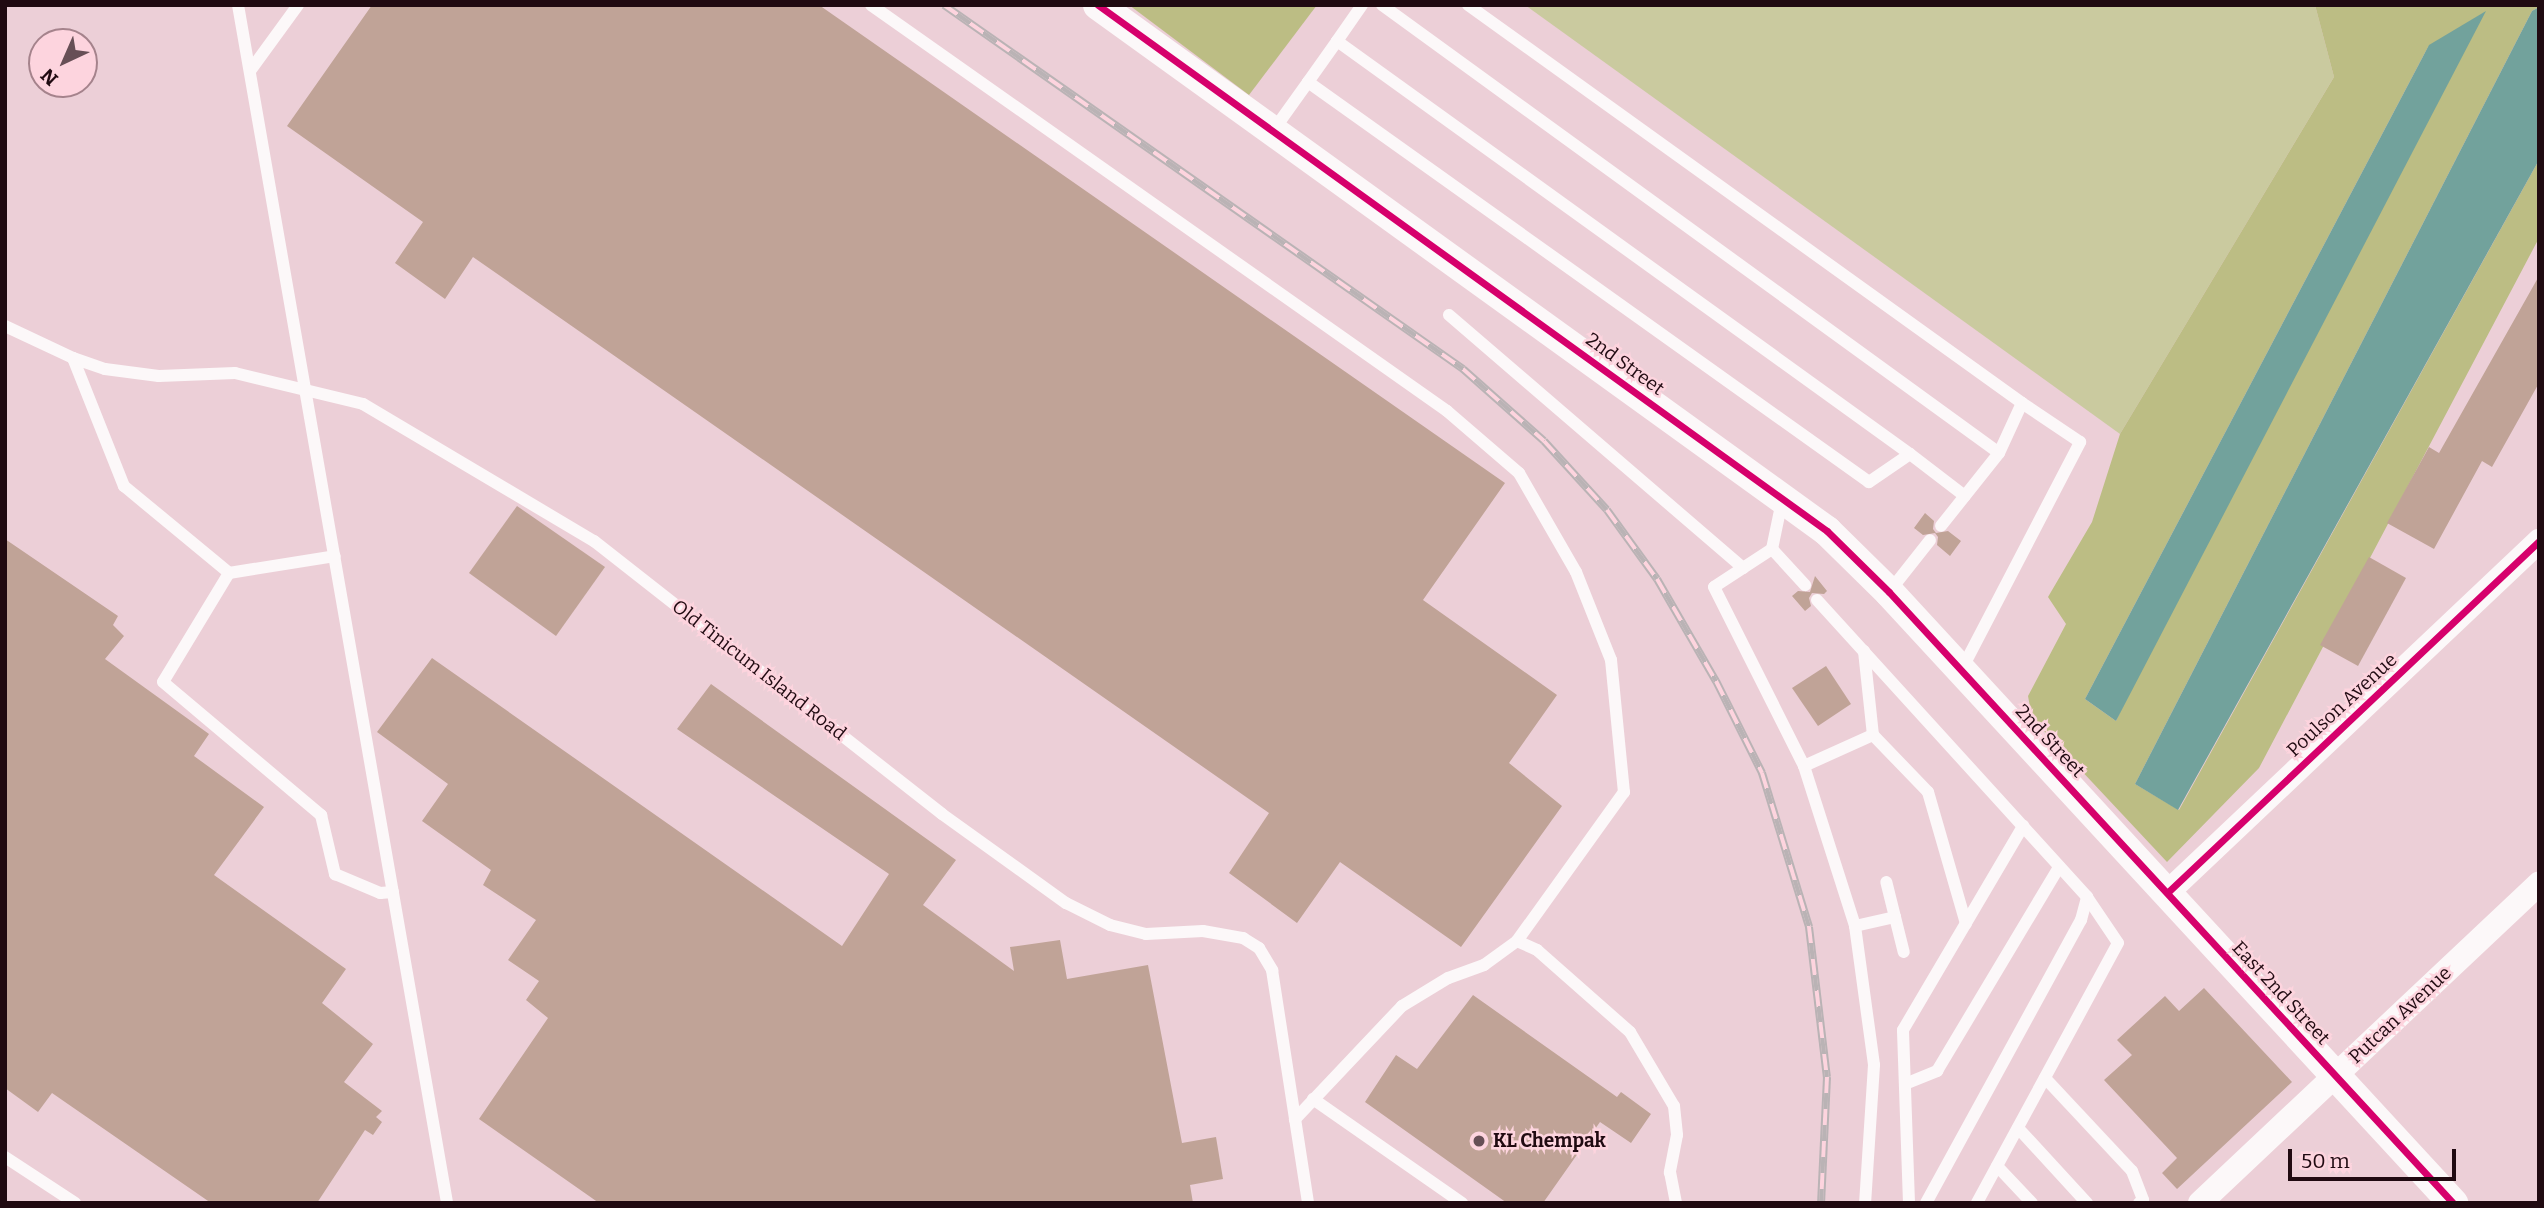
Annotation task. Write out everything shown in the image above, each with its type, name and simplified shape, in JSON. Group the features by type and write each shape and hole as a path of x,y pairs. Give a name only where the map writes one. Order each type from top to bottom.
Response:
{"street":[{"name":"2nd Street","path":"1098,5 1827,531 1889,592 2087,804"},
{"name":"Poulson Avenue","path":"2168,892 2539,541"},
{"name":"East 2nd Street","path":"2087,804 2453,1203"},
{"name":"Putcan Avenue","path":"2200,1203 2539,883"}],"lane":[{"path":"238,5 447,1203"},
{"path":"250,71 298,5"},
{"path":"871,5 1447,411 1519,473 1576,572 1611,660 1624,792 1517,941 1485,965 1448,978 1402,1006 1295,1119"},
{"path":"1273,131 1362,5"},
{"path":"1382,5 1999,453"},
{"path":"1468,5 2080,442 1961,669"},
{"path":"1337,41 1965,496"},
{"path":"1308,82 1869,482 1910,454"},
{"path":"1450,315 1743,568"},
{"name":"Old Tinicum Island Road","path":"5,326 73,359 105,369 159,376 235,373 306,388 363,404 594,541 942,814 1066,903 1110,925 1146,934 1203,930 1243,938 1259,948 1272,970 1308,1203"},
{"path":"73,359 124,486 229,573 335,556"},
{"path":"1941,526 1999,453 2022,403"},
{"path":"1783,497 1772,549 1714,587 1804,765 1855,926 1874,1065 1865,1203"},
{"path":"1889,592 1930,540"},
{"path":"1772,549 1805,585"},
{"path":"229,573 163,682 321,815 335,874 380,893 393,892"},
{"path":"1817,600 2087,897 2118,943 1977,1203"},
{"path":"1864,651 1873,735 1928,792 1966,924"},
{"path":"1804,765 1873,735"},
{"path":"1909,1203 1903,1030 2023,827"},
{"path":"1905,1084 1937,1071 2059,867"},
{"path":"1886,882 1904,952"},
{"path":"1926,1203 2081,920 2087,897"},
{"path":"1855,926 1895,918"},
{"path":"1517,941 1536,950 1630,1032 1674,1106 1677,1135 1670,1171 1676,1203"},
{"path":"2045,1078 2132,1171 2143,1200 2140,1203"},
{"path":"1313,1099 1453,1200"},
{"path":"2018,1128 2087,1203"},
{"path":"5,1157 75,1203"},
{"path":"1997,1166 2032,1203"}],"shaded area":[{"path":"1525,5 2315,5 2334,77 2120,434"},
{"path":"2539,7 2539,160 2178,810 2135,784 2532,11"},
{"path":"2486,11 2116,721 2085,699 2429,45"}],"green space":[{"path":"1129,5 1317,5 1249,95"},
{"path":"2315,5 2539,7 2532,11 2135,784 2179,810 2539,160 2539,238 2259,768 2167,862 2032,718 2028,696 2066,624 2048,597 2092,522 2120,434 2334,77","holes":["2429,45 2116,721 2085,699"]}],"building":[{"path":"372,5 819,5 1505,483 1423,600 1557,695 1509,763 1562,806 1461,947 1340,862 1297,923 1229,873 1269,813 473,257 445,299 395,263 423,222 287,126"},
{"path":"2539,276 2539,383 2492,467 2482,461 2434,549 2387,523 2429,447 2439,453"},
{"path":"517,506 605,567 556,636 469,573"},
{"path":"1925,513 1934,521 1933,529 1936,533 1948,531 1961,541 1950,556 1937,545 1938,537 1935,533 1923,535 1914,528"},
{"path":"5,539 118,616 113,625 124,636 105,659 209,734 194,756 264,807 214,875 346,969 322,1003 373,1044 344,1082 382,1111 376,1117 382,1122 373,1135 365,1130 317,1203 211,1203 52,1093 38,1112 5,1088"},
{"path":"2369,557 2406,578 2358,666 2320,645"},
{"path":"1815,576 1827,591 1824,594 1812,593 1809,598 1811,606 1805,611 1792,596 1798,591 1810,592"},
{"path":"432,658 842,946 889,874 677,729 711,684 956,860 923,905 1014,971 1010,947 1060,940 1067,979 1148,965 1182,1143 1216,1137 1223,1179 1190,1185 1193,1203 599,1203 479,1119 548,1018 526,1000 539,981 508,960 536,920 483,885 491,870 422,821 448,784 377,732"},
{"path":"1826,666 1851,704 1818,726 1792,688"},
{"path":"2204,988 2292,1082 2177,1189 2162,1173 2177,1158 2104,1080 2132,1055 2117,1040 2165,996 2179,1011"},
{"path":"1473,995 1617,1097 1621,1092 1651,1114 1631,1143 1600,1122 1543,1203 1507,1203 1365,1102 1396,1055 1417,1069"}],"railway":[{"path":"944,5 1463,369 1544,441 1607,510 1657,579 1716,681 1762,773 1809,927 1827,1077 1821,1203"}],"cycle path":[{"path":"1098,5 1827,531 1889,592 2453,1203"},
{"path":"2168,892 2539,541"}],"place":[{"name":"KL Chempak","path":"1479,1141"}]}
